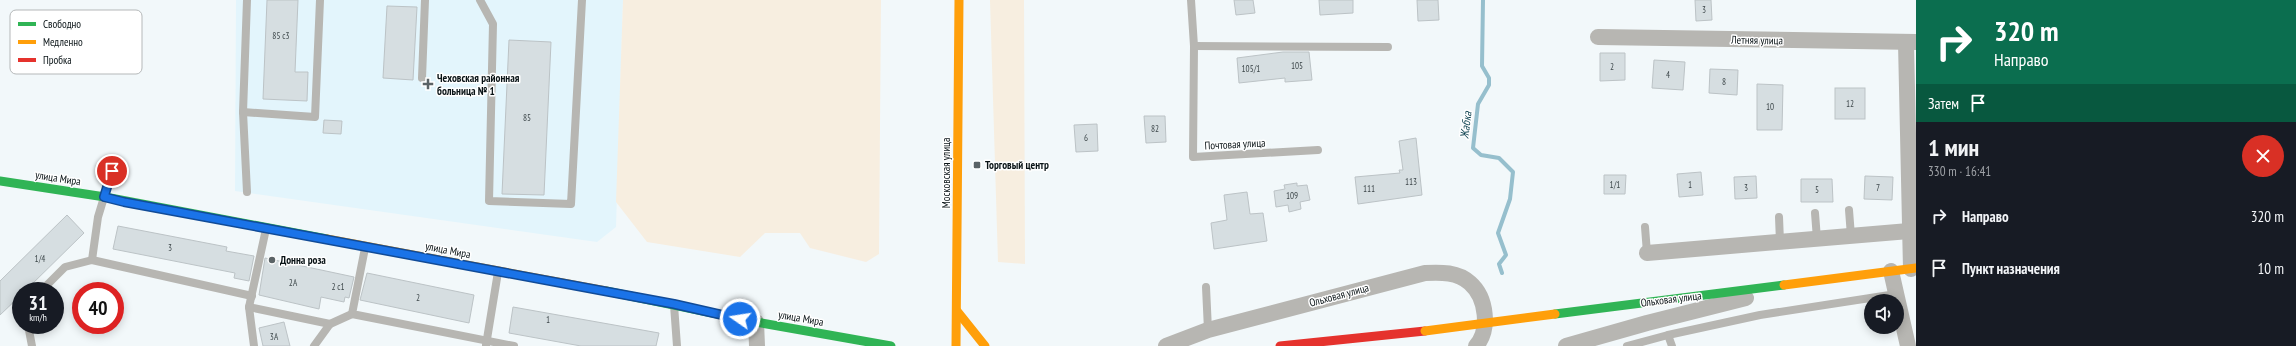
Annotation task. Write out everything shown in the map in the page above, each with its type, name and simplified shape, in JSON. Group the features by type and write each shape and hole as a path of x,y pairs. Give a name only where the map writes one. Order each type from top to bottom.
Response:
{"main road":[{"name":"Московская улица","path":"956,346 959,0"},
{"name":"улица Мира","path":"0,181 104,197 674,304 822,337 891,346"},
{"name":"Ольховая улица","path":"1280,346 1425,331 1913,269"},
{"path":"957,311 985,346"}],"street":[{"name":"Летняя улица","path":"1598,37 1911,42"},
{"path":"1911,42 1904,123 1909,231 1913,269"},
{"path":"1647,253 1909,231"},
{"path":"1891,271 1896,294"},
{"name":"Ольховая улица","path":"1166,346 1208,330 1425,273 1443,272 1458,276 1470,283 1479,296 1486,317 1483,338 1476,346"},
{"name":"Ольховая улица","path":"1566,346 1647,323 1762,294 1857,275"},
{"path":"756,322 757,346"},
{"path":"1904,329 1908,346"}],"lane":[{"path":"247,0 243,112 247,192"},
{"path":"243,112 315,117 320,0"},
{"path":"422,78 425,0"},
{"path":"480,0 493,24 489,201 570,204 582,0"},
{"name":"Почтовая улица","path":"1191,0 1194,46 1193,157 1318,150"},
{"path":"1194,46 1388,47"},
{"path":"92,260 98,217 112,171"},
{"path":"1849,210 1851,236"},
{"path":"1815,213 1817,239"},
{"path":"1779,217 1780,242"},
{"path":"1645,227 1647,253"},
{"path":"254,346 249,307 266,228"},
{"path":"352,314 365,246"},
{"path":"50,282 65,267 92,260 252,296"},
{"path":"486,343 498,271"},
{"path":"1206,287 1208,330"},
{"path":"1626,346 1668,335 1760,315 1864,299"},
{"path":"674,304 677,346"},
{"path":"249,307 330,324"},
{"path":"314,346 330,324 352,314 486,343 514,346"},
{"path":"30,334 32,346"},
{"path":"1668,335 1672,346"}],"shaded area":[{"name":"Чеховская районная больница № 1","path":"236,0 623,0 616,227 597,242 235,191"},
{"path":"623,0 881,0 879,254 866,262 810,248 800,233 765,233 740,257 647,242 616,202"},
{"path":"990,0 1024,0 1025,264 998,262"}],"building":[{"path":"267,0 298,0 295,72 308,72 307,101 263,99"},
{"path":"1234,0 1253,0 1255,13 1236,15"},
{"path":"1319,0 1353,0 1353,13 1320,15"},
{"path":"1417,0 1438,0 1439,20 1418,21"},
{"path":"1695,0 1711,0 1712,20 1696,21"},
{"path":"387,6 417,7 413,80 383,78"},
{"path":"509,40 551,42 544,195 502,194"},
{"path":"1283,52 1309,52 1312,80 1285,82 1285,78 1239,83 1237,58"},
{"path":"1600,53 1625,53 1625,80 1600,81"},
{"path":"1654,60 1685,62 1683,90 1652,88"},
{"path":"1710,69 1738,70 1737,95 1709,93"},
{"path":"1757,84 1783,85 1782,130 1757,130"},
{"path":"1835,88 1865,88 1865,119 1835,119"},
{"path":"1144,116 1165,116 1166,142 1146,143"},
{"path":"324,120 342,121 341,134 323,133"},
{"path":"1097,124 1098,151 1076,152 1074,125"},
{"path":"1416,138 1422,195 1358,204 1355,177 1400,173 1399,170 1403,170 1399,141"},
{"path":"1701,172 1703,195 1679,197 1677,174"},
{"path":"1604,175 1626,175 1625,194 1604,194"},
{"path":"1756,176 1757,198 1735,199 1734,177"},
{"path":"1865,176 1893,177 1892,200 1864,199"},
{"path":"1801,179 1832,179 1833,202 1801,202"},
{"path":"1297,183 1297,186 1307,185 1310,200 1300,202 1301,209 1289,212 1288,205 1276,207 1274,191 1285,189 1284,185"},
{"path":"1247,192 1250,214 1263,213 1267,241 1214,249 1211,223 1227,220 1224,195"},
{"path":"67,215 84,233 34,282 12,282 12,304 0,315 0,281"},
{"path":"118,226 227,247 226,251 254,256 249,281 234,278 235,273 113,249"},
{"path":"265,258 354,277 349,298 345,297 344,302 321,297 319,309 259,295"},
{"path":"367,273 474,295 469,323 360,300"},
{"path":"513,307 659,333 656,346 581,346 509,333"},
{"path":"284,322 290,346 263,346 259,328"}],"waterway":[{"name":"Жабка","path":"1483,0 1482,66 1489,78 1489,85 1478,104 1473,148 1481,155 1499,158 1513,172 1510,199 1498,233 1506,255 1499,264 1502,273"}],"traffic: fast":[{"path":"0,181 105,197 327,239"},
{"path":"1555,314 1784,285"},
{"path":"606,291 756,322 891,346"}],"traffic: slow":[{"path":"956,346 959,0"},
{"path":"327,239 606,291"},
{"path":"1784,285 1916,268"},
{"path":"957,311 985,346"},
{"path":"1425,331 1555,314"}],"traffic: jam":[{"path":"1280,346 1425,331"}],"place":[{"name":"Чеховская районная больница № 1","path":"428,84"},
{"name":"Торговый центр","path":"977,165"},
{"name":"Донна роза","path":"272,260"}],"route":[{"path":"112,171 104,197 124,202 674,304 740,319"}]}
